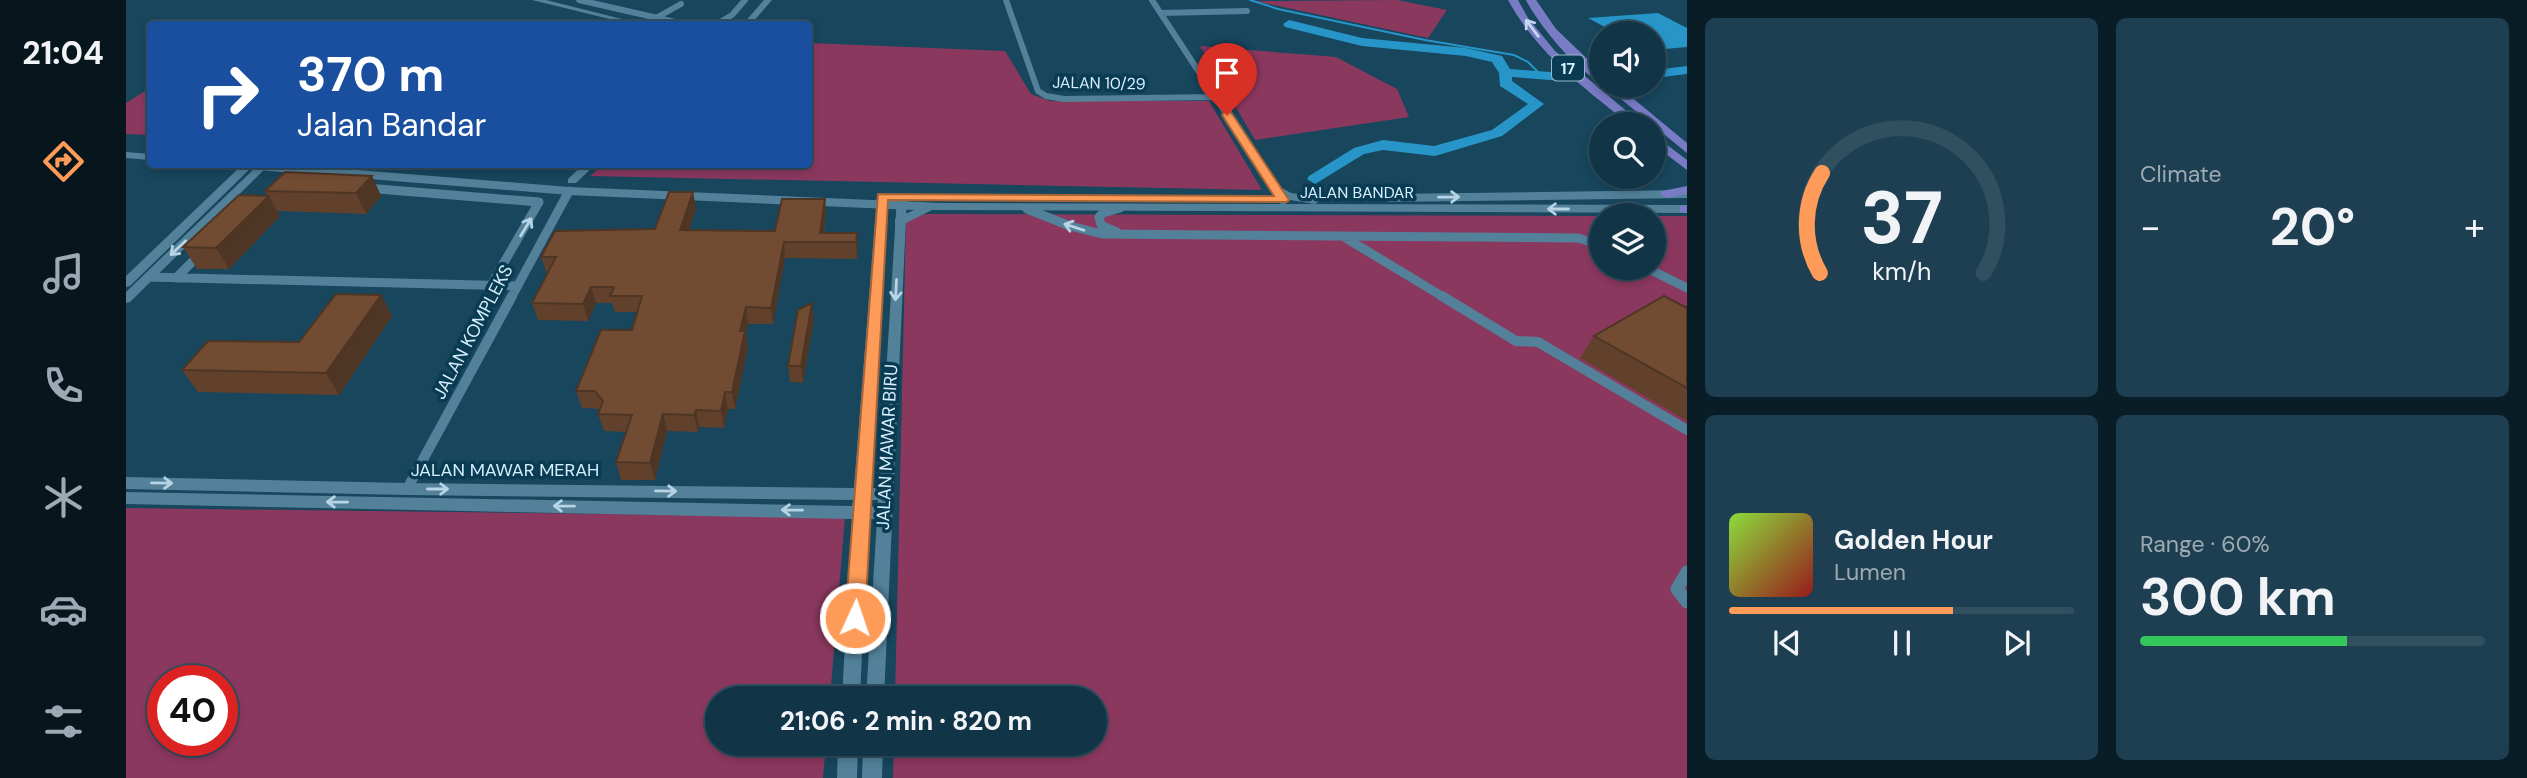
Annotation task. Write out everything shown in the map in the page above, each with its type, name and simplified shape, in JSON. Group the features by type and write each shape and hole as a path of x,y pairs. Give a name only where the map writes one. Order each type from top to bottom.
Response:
{"main road":[{"name":"17","path":"1513,0 1552,53 1622,112"},
{"name":"17","path":"1531,0 1535,9 1561,39 1589,66"},
{"path":"1625,98 1687,149"},
{"path":"126,145 147,147"},
{"path":"1666,149 1687,167"},
{"path":"126,155 147,157"},
{"name":"JALAN BANDAR","path":"288,168 571,186 882,201 1279,194 1294,205 1667,194"},
{"name":"JALAN BANDAR","path":"402,168 571,186"},
{"path":"1667,194 1687,192"},
{"path":"1253,209 1279,206 1279,194"},
{"name":"JALAN BANDAR","path":"901,201 942,207 1027,209 1253,209 1318,204 1686,209"},
{"path":"900,222 909,215 942,207"}],"street":[{"path":"536,0 624,21"},
{"path":"579,0 593,1 670,21"},
{"path":"722,21 732,15 745,0"},
{"path":"750,21 768,0"},
{"name":"JALAN 10/29","path":"1006,0 1038,91 1042,95 1065,99 1216,97"},
{"path":"1152,0 1279,194"},
{"path":"656,18 681,4"},
{"path":"601,16 615,8"},
{"path":"1161,13 1247,11"},
{"path":"126,299 255,168"},
{"path":"126,283 255,168"},
{"path":"571,186 587,168"},
{"name":"JALAN KOMPLEKS","path":"407,489 571,186"},
{"path":"358,187 539,202 491,285"},
{"name":"JALAN MAWAR BIRU","path":"852,686 861,494 882,201"},
{"name":"JALAN MAWAR BIRU","path":"876,686 901,201"},
{"path":"1120,208 1103,213 1099,221 1106,228 1123,234"},
{"path":"1027,209 1086,231 1123,234 1578,238 1589,241"},
{"path":"1343,236 1516,341 1538,342 1687,430"},
{"path":"176,278 213,241"},
{"path":"148,277 518,286"},
{"path":"1666,278 1687,288"},
{"name":"JALAN MAWAR MERAH","path":"126,483 884,494"},
{"name":"JALAN MAWAR MERAH","path":"126,498 883,513"},
{"path":"1687,572 1677,589 1687,602"},
{"path":"847,778 848,756"},
{"path":"872,778 873,756"}],"shaded area":[{"path":"1397,0 1447,10 1428,38 1255,1"},
{"path":"812,43 1005,51 1031,94 1050,101 1209,101 1262,190 590,176 599,168 812,168"},
{"path":"1200,46 1336,57 1397,89 1409,117 1255,140"},
{"path":"147,90 147,135 126,134 126,103"},
{"path":"925,214 1589,216 1589,280 1666,280 1666,216 1687,216 1687,778 893,778 894,756 1107,756 1107,686 895,686 906,221"},
{"path":"126,508 845,517 831,686 705,686 705,756 825,756 823,778 126,778"}],"water":[{"path":"1658,13 1687,28 1687,47 1666,49 1666,21 1594,21 1588,18"}],"building":[{"path":"285,172 372,176 356,193 265,191"},
{"path":"669,192 693,192 680,230 775,231 782,199 825,199 820,233 857,233 856,242 784,242 771,308 746,307 740,331 745,331 732,392 725,392 721,411 696,410 694,415 663,414 650,463 616,462 632,415 598,414 603,401 595,391 576,391 601,330 632,330 642,296 610,296 614,287 591,287 583,304 532,303 556,257 541,257 555,231 655,229"},
{"path":"239,195 269,196 216,248 183,247"},
{"path":"336,294 381,295 326,373 182,370 208,341 299,342"},
{"path":"1664,296 1687,308 1687,388 1594,336"},
{"path":"812,303 801,366 788,366 798,310"}],"waterway":[{"path":"1250,0 1278,9 1425,40 1514,55 1528,62 1542,76"},
{"path":"1289,24 1362,42 1466,52 1497,59 1506,73"},
{"path":"1666,73 1687,70"},
{"path":"1315,179 1359,151 1383,145 1435,151 1497,133 1537,104 1505,83 1506,73"},
{"path":"1506,73 1562,77"}],"route":[{"path":"855,618 882,196 1283,200 1227,115"}]}
